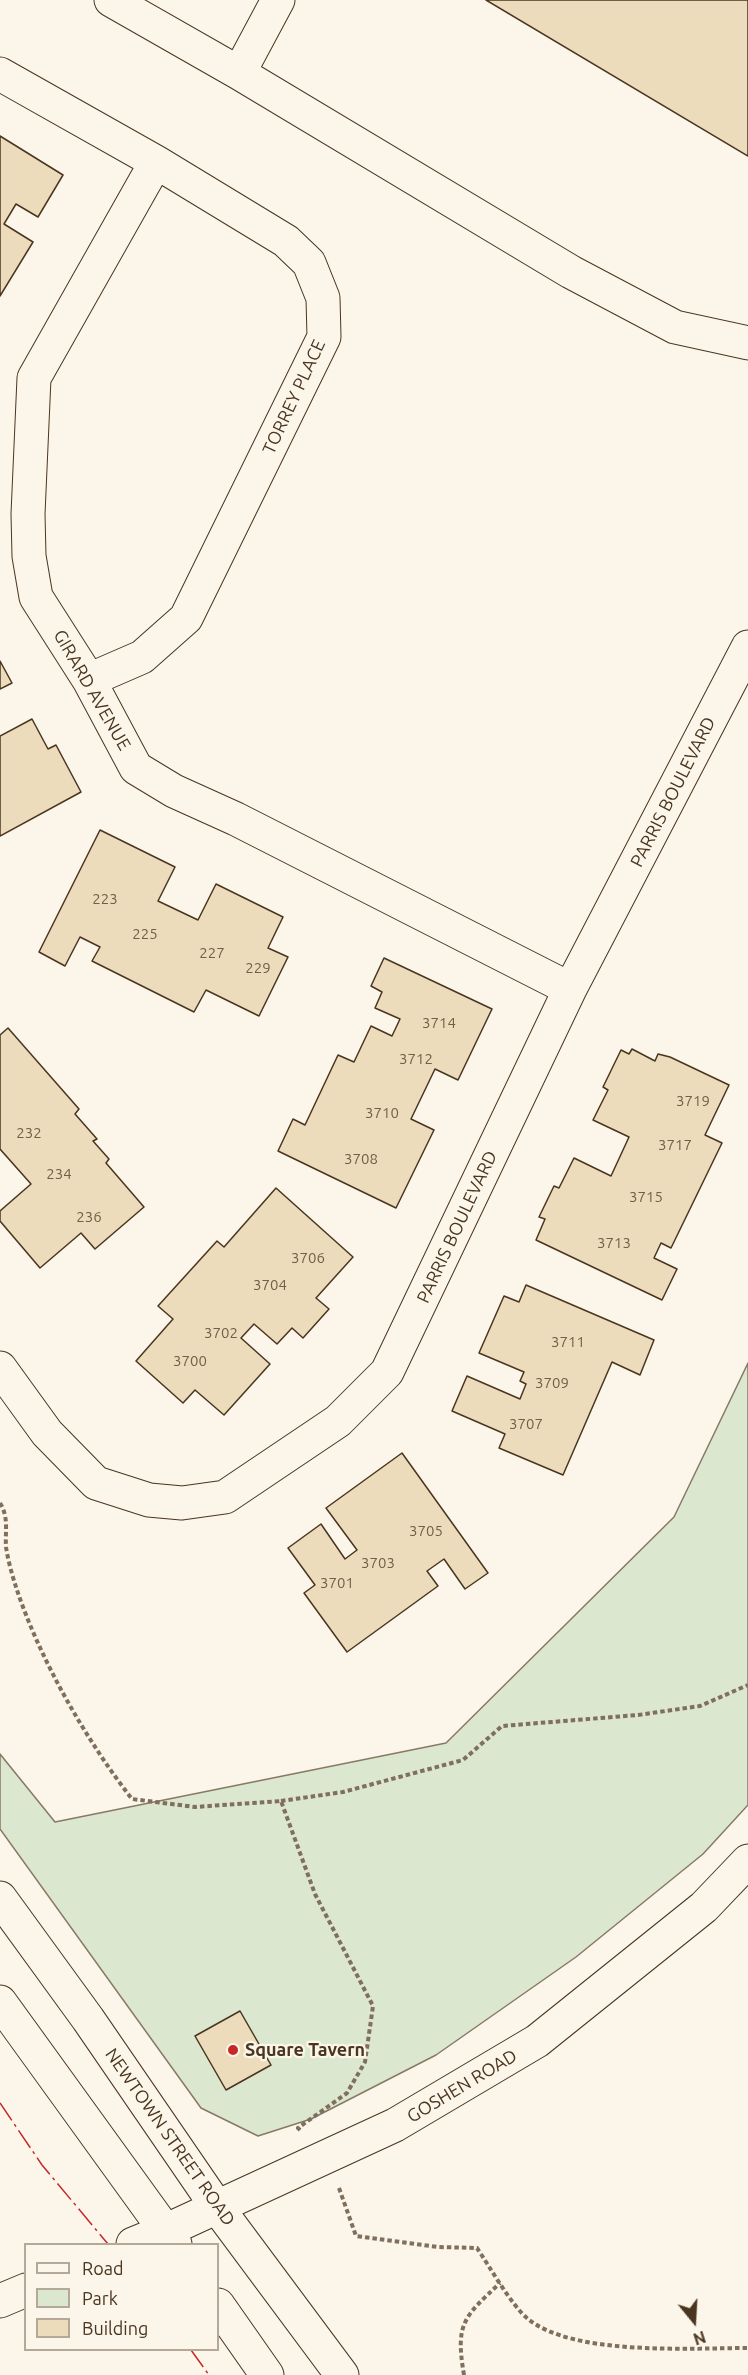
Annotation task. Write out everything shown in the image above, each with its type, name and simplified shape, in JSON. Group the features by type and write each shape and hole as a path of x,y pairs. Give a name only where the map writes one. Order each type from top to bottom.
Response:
{"street":[{"path":"111,0 239,72 582,278 675,327 748,343"},
{"path":"239,72 278,0"},
{"name":"TORREY PLACE","path":"0,74 156,162 286,241 309,263 323,298 324,336 186,618 142,657 89,680"},
{"name":"GIRARD AVENUE","path":"156,162 34,378 28,513 29,556 36,597 89,680 136,768 174,791 236,819 570,989"},
{"name":"PARRIS BOULEVARD","path":"0,1368 47,1433 96,1483 149,1500 182,1503 225,1497 338,1422 387,1372 570,989 748,647"},
{"name":"GOSHEN ROAD","path":"138,2243 170,2237 217,2207 395,2125 537,2041 704,1907 748,1861"},
{"name":"NEWTOWN STREET ROAD","path":"0,1898 88,2019 217,2207 342,2375"},
{"path":"0,2002 170,2237"},
{"path":"0,2301 24,2291"},
{"path":"219,2306 267,2375"}],"path":[{"path":"0,1503 6,1512 6,1548 16,1588 46,1659 106,1766 132,1798 195,1807 281,1801 343,1792 463,1760 502,1726 638,1715 700,1706 748,1685"},
{"path":"281,1801 315,1894 374,2006 365,2062 347,2093 298,2128 327,2157 357,2236 438,2247 477,2248 528,2319 569,2340 665,2349 748,2348"},
{"path":"464,2375 459,2346 468,2313 500,2283"}],"green space":[{"path":"748,1363 748,1805 703,1854 576,1957 436,2055 311,2119 258,2136 201,2108 0,1829 0,1754 55,1822 446,1743 674,1517"}],"building":[{"path":"486,0 748,0 748,156"},
{"path":"0,136 63,175 38,217 16,204 4,224 33,242 0,296"},
{"path":"0,661 12,683 0,689"},
{"path":"32,719 48,749 56,745 81,792 0,836 0,736"},
{"path":"100,830 175,867 158,901 198,920 216,884 283,917 268,948 288,957 259,1016 206,990 194,1012 92,961 100,947 80,937 65,966 39,952"},
{"path":"384,958 492,1009 458,1080 435,1069 411,1119 434,1130 396,1208 278,1151 293,1119 305,1125 338,1055 354,1062 371,1026 392,1036 400,1019 375,1008 382,992 371,986"},
{"path":"8,1028 79,1109 75,1114 97,1139 93,1141 109,1159 106,1163 144,1207 95,1249 81,1233 40,1268 0,1221 0,1211 31,1184 0,1149 0,1035"},
{"path":"632,1049 655,1061 658,1054 670,1057 729,1085 705,1135 722,1143 671,1248 661,1243 654,1258 677,1269 662,1300 536,1240 545,1219 539,1217 554,1186 559,1188 574,1158 611,1176 629,1137 593,1120 608,1090 603,1087 621,1050 629,1054"},
{"path":"276,1188 353,1257 316,1298 329,1309 303,1338 292,1328 277,1344 254,1324 241,1338 270,1364 224,1415 195,1390 183,1403 136,1361 173,1319 158,1306 217,1241 224,1247"},
{"path":"526,1285 654,1340 640,1375 612,1362 563,1475 499,1448 505,1434 452,1411 467,1376 520,1399 526,1384 520,1381 524,1372 479,1353 504,1296 519,1302"},
{"path":"402,1453 488,1573 465,1589 444,1559 427,1571 438,1586 347,1652 304,1593 315,1585 288,1548 321,1524 345,1559 357,1550 326,1508"},
{"name":"Square Tavern","path":"240,2011 271,2065 226,2090 195,2036"}],"power":[{"path":"0,2103 42,2165 107,2243"},
{"path":"192,2351 209,2375"}],"place":[{"name":"Square Tavern","path":"233,2050"}]}
